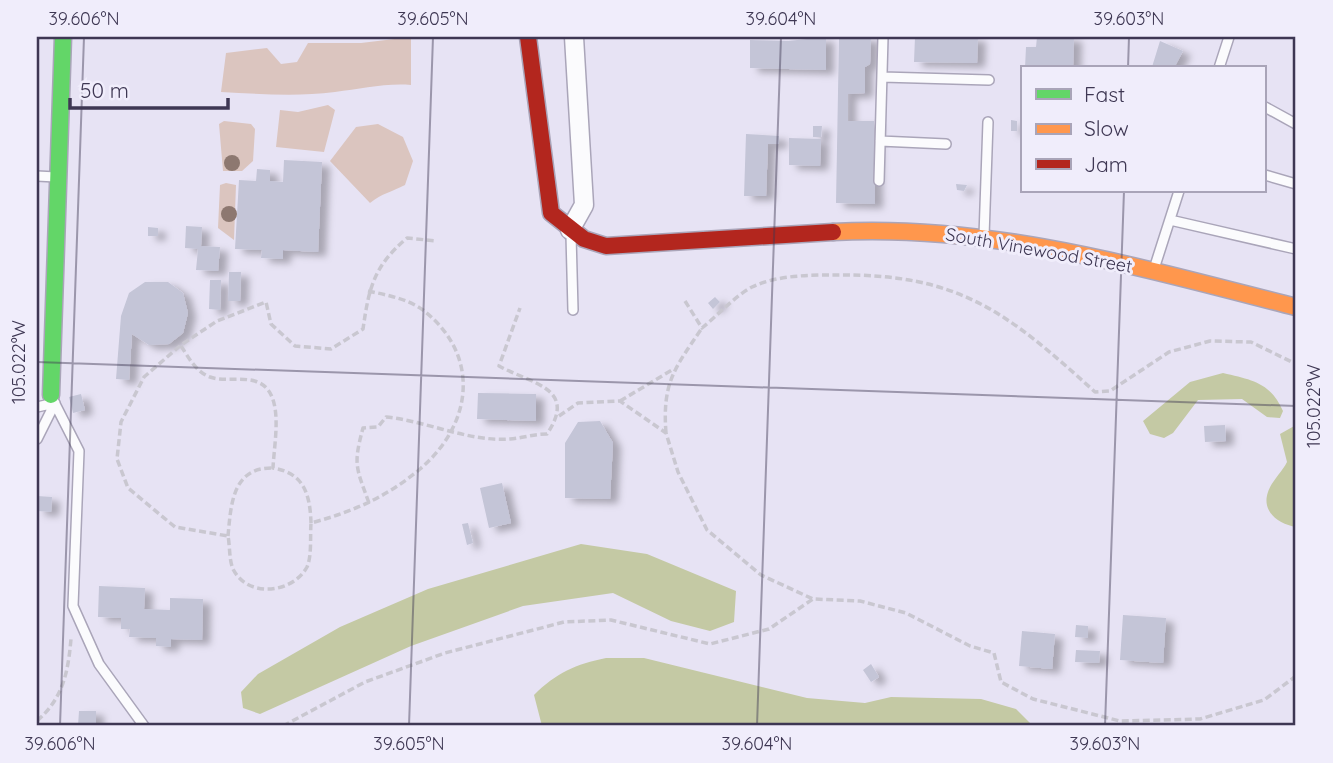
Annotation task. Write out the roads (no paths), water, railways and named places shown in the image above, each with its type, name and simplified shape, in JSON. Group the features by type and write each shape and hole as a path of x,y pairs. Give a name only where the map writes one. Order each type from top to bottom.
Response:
{"street":[{"path":"53,399 48,368 46,271 58,177 63,37"},
{"name":"South Vinewood Street","path":"528,37 551,213 584,239 606,246 884,229 984,238 1153,271 1296,307"},
{"path":"570,230 584,205 574,37"}],"lane":[{"path":"879,181 883,37"},
{"path":"1220,66 1229,37"},
{"path":"882,77 989,80"},
{"path":"1266,108 1296,124"},
{"path":"984,238 988,122"},
{"path":"880,141 946,144"},
{"path":"1266,175 1296,184"},
{"path":"37,176 58,177"},
{"path":"1153,271 1179,192"},
{"path":"1170,220 1296,249"},
{"path":"570,230 572,310"},
{"path":"37,407 53,399"},
{"path":"37,439 53,399"},
{"path":"53,399 79,451 73,606 99,664 144,726"}]}
